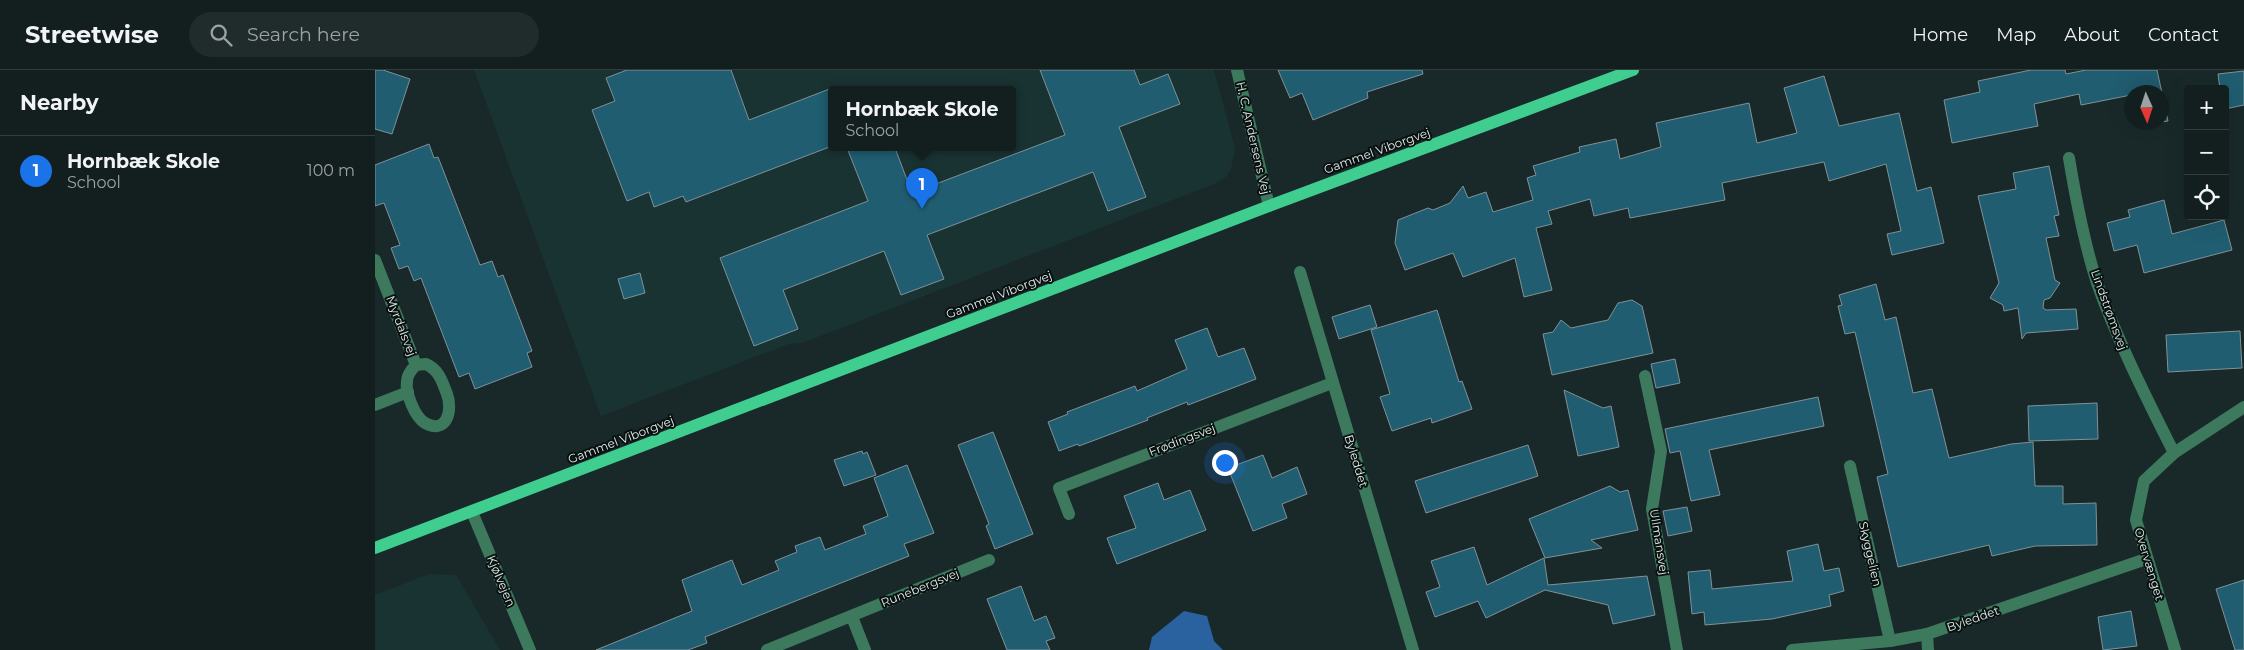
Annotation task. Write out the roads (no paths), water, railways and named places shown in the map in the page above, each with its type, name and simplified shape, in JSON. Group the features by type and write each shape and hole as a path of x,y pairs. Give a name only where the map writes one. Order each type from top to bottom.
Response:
{"main road":[{"name":"Gammel Viborgvej","path":"375,548 1269,206 1633,70"}],"street":[{"name":"H. C. Andersens Vej","path":"1237,70 1269,206"},
{"name":"Lindstrømsvej","path":"2069,158 2080,221 2097,282 2120,343 2173,453"},
{"name":"Myrdalsvej","path":"375,260 416,365"},
{"name":"Byleddet","path":"1300,272 1413,650"},
{"name":"Myrdalsvej","path":"425,364 433,367 440,376 450,404 450,413 445,422 433,425 425,423 418,416 408,392 407,381 416,365 425,364"},
{"name":"Ullmansvej","path":"1645,376 1661,452 1652,508 1677,650"},
{"name":"Frødingsvej","path":"1069,514 1059,488 1332,382"},
{"path":"375,405 408,392"},
{"name":"Overvænget","path":"2175,650 2146,559 2136,520 2144,482 2173,453 2244,407"},
{"name":"Skyggelien","path":"1850,466 1890,641"},
{"name":"Kjølvejen","path":"472,512 530,650"},
{"name":"Byleddet","path":"1792,650 1890,641 1927,634 2146,559"},
{"name":"Runebergsvej","path":"767,650 989,560"},
{"path":"852,617 865,650"},
{"path":"1927,634 1927,650"}],"water":[{"path":"1184,611 1207,616 1214,641 1223,650 1149,650 1152,637"}],"place":[{"name":"Hornbæk Skole","path":"922,209"}]}
